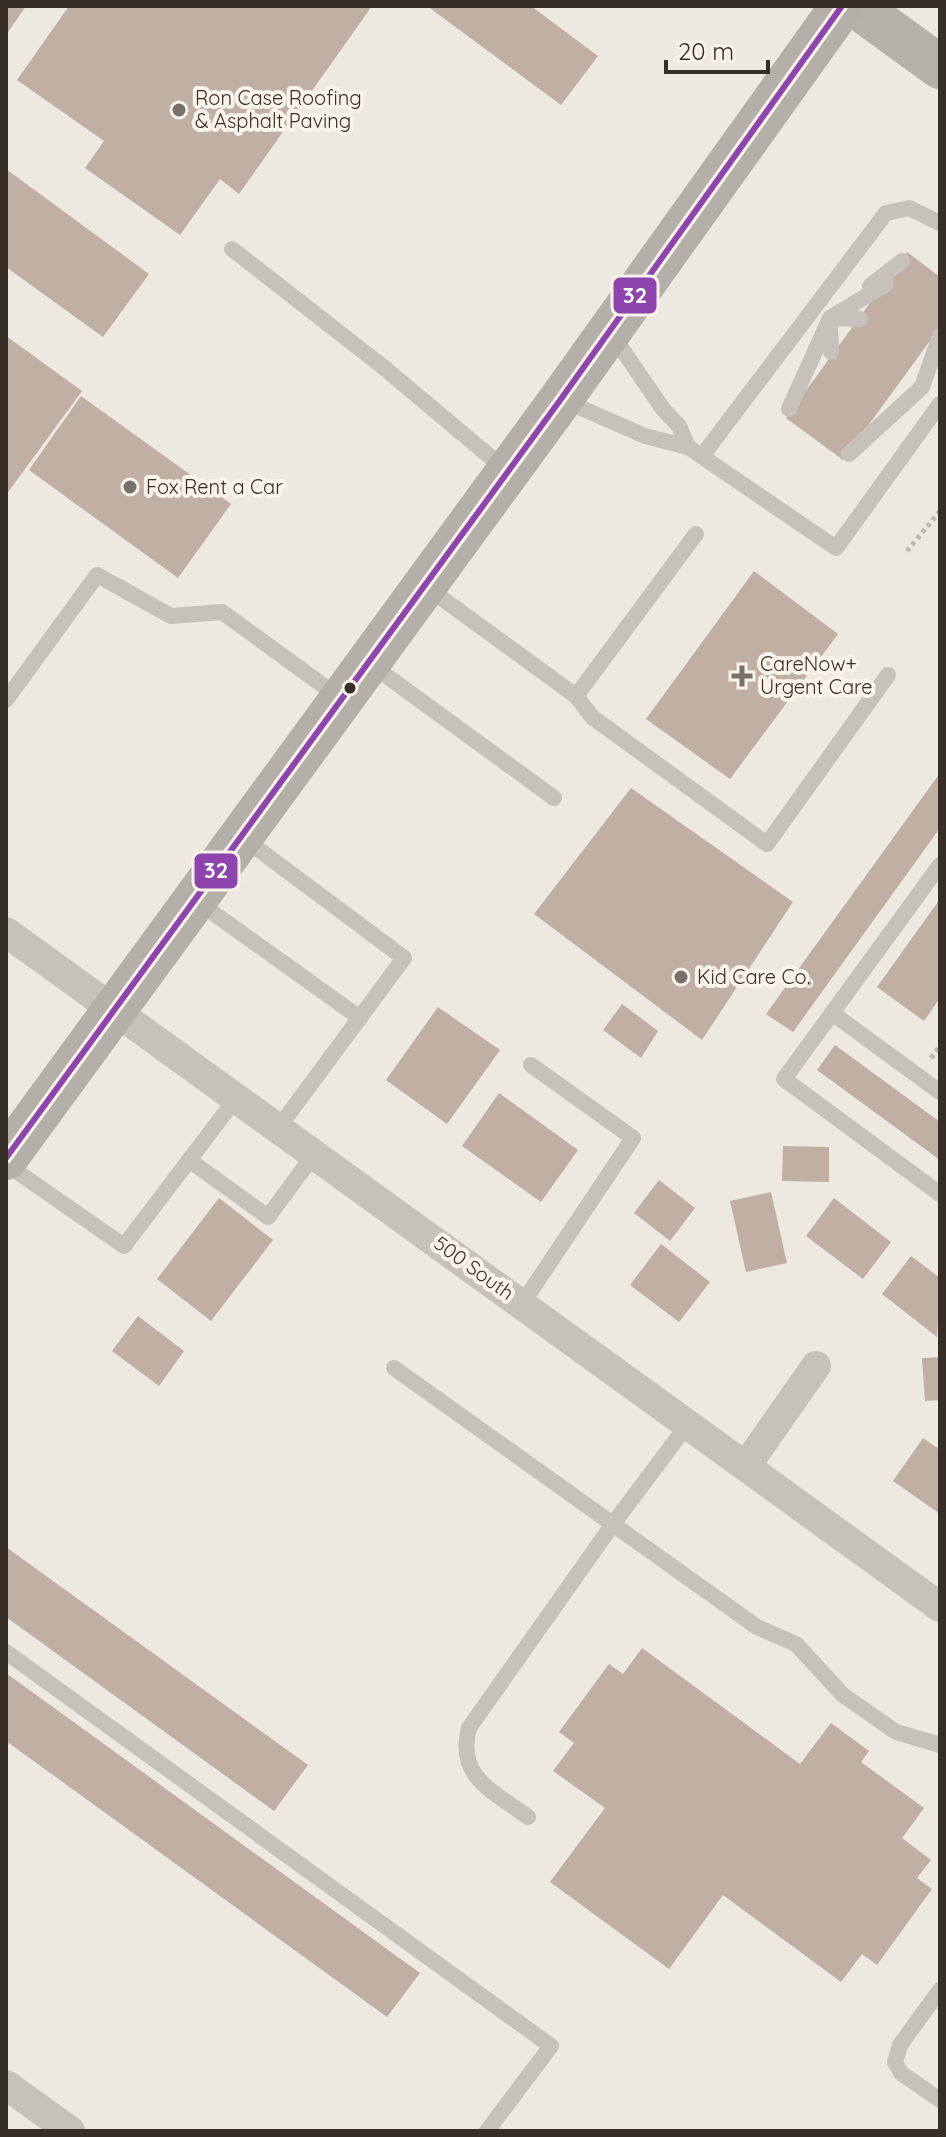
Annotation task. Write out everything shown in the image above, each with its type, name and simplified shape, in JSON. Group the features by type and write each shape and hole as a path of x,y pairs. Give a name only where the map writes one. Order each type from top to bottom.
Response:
{"main road":[{"path":"6,1161 561,399 842,6"},
{"path":"856,6 940,67"}],"street":[{"name":"500 South","path":"6,932 940,1607"},
{"path":"746,1466 816,1366"},
{"path":"6,2085 70,2131"}],"lane":[{"path":"695,452 815,308 886,213 909,208 940,223"},
{"path":"232,249 382,366 507,471"},
{"path":"789,409 830,318 902,261"},
{"path":"807,387 830,318 886,284"},
{"path":"815,308 830,318 860,319"},
{"path":"830,318 831,352"},
{"path":"610,330 695,452"},
{"path":"867,432 922,387 940,336"},
{"path":"849,454 922,387 940,351"},
{"path":"561,399 645,436 695,452 836,548 940,402 922,387 920,362"},
{"path":"892,397 922,387"},
{"path":"576,696 696,534"},
{"path":"6,700 97,575 171,616 222,612 341,699"},
{"path":"424,585 576,696 592,717 767,844 888,675"},
{"path":"367,662 554,798"},
{"path":"240,836 404,958 279,1127"},
{"path":"940,865 784,1079 940,1194"},
{"path":"194,899 360,1018"},
{"path":"832,1013 940,1092"},
{"path":"522,1304 633,1138 531,1065"},
{"path":"6,1161 124,1246 237,1097"},
{"path":"189,1160 268,1217 315,1153"},
{"path":"394,1368 757,1627 796,1644 843,1695 896,1732 940,1745"},
{"path":"528,1817 475,1777 463,1750 469,1728 613,1524 688,1424"},
{"path":"6,1652 551,2046 487,2131"},
{"path":"940,1990 900,2045 895,2062 901,2073 940,2100"}],"path":[{"path":"907,551 940,511"}],"building":[{"path":"6,6 26,6 6,35"},
{"name":"Ron Case Roofing & Asphalt Paving","path":"69,6 372,6 239,194 220,179 180,235 85,168 104,141 17,80"},
{"path":"427,6 531,6 598,56 561,105"},
{"path":"6,169 149,274 103,337 6,267"},
{"path":"907,252 940,277 940,327 843,460 786,418"},
{"path":"6,336 82,391 6,495"},
{"name":"Fox Rent a Car","path":"81,396 231,504 178,578 29,470"},
{"name":"CareNow+ Urgent Care","path":"754,571 838,634 730,779 646,719"},
{"path":"940,773 940,828 793,1032 766,1014"},
{"name":"Kid Care Co.","path":"631,788 793,902 702,1040 534,914"},
{"path":"940,899 940,998 924,1021 877,987"},
{"path":"622,1004 658,1031 641,1058 603,1030"},
{"path":"438,1007 500,1050 447,1124 386,1080"},
{"path":"835,1045 940,1122 940,1160 817,1070"},
{"path":"499,1093 578,1150 541,1202 462,1146"},
{"path":"783,1146 829,1147 829,1182 782,1181"},
{"path":"659,1180 695,1208 670,1241 634,1213"},
{"path":"771,1192 787,1263 746,1272 730,1201"},
{"path":"219,1198 273,1240 211,1321 157,1279"},
{"path":"834,1198 891,1242 863,1279 806,1236"},
{"path":"661,1244 710,1282 679,1322 630,1285"},
{"path":"911,1256 940,1278 937,1337 882,1294"},
{"path":"138,1316 184,1351 159,1386 112,1351"},
{"path":"940,1357 940,1400 925,1401 922,1358"},
{"path":"923,1438 940,1450 940,1514 893,1481"},
{"path":"6,1547 308,1765 274,1811 6,1617"},
{"path":"642,1648 800,1764 831,1723 869,1751 861,1762 924,1808 902,1838 931,1860 917,1878 932,1889 877,1965 862,1954 841,1982 723,1895 669,1969 550,1882 605,1808 553,1771 574,1743 559,1732 609,1664 623,1674"},
{"path":"6,1673 420,1973 387,2017 6,1741"}],"transit line":[{"name":"32","path":"6,1158 561,399 842,6"}],"place":[{"name":"Ron Case Roofing & Asphalt Paving","path":"179,110"},
{"name":"Fox Rent a Car","path":"130,487"},
{"name":"CareNow+ Urgent Care","path":"742,676"},
{"name":"Kid Care Co.","path":"681,977"}]}
